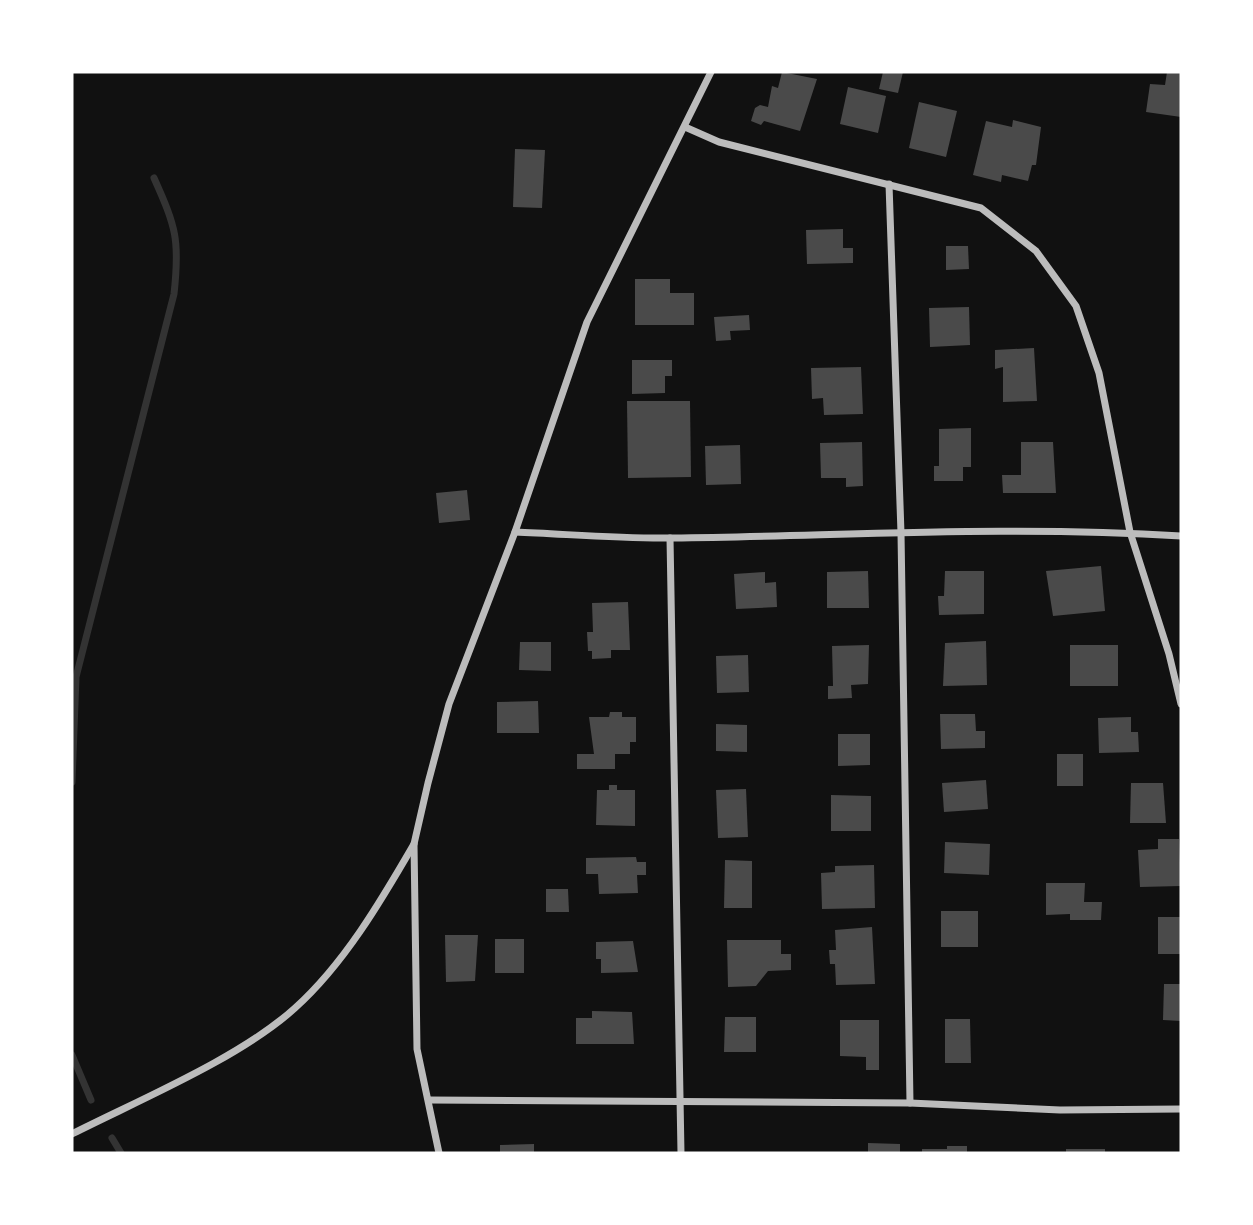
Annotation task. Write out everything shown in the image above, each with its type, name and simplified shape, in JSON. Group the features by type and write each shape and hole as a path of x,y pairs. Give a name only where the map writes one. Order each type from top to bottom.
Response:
{"street":[{"path":"439,1153 417,1049 414,844 449,704 515,532 587,322 711,72"},
{"path":"685,127 719,142 981,208 1035,251 1076,306 1099,373 1130,532 1181,704"},
{"path":"888,184 901,533 910,1103"},
{"path":"515,532 670,538 1130,532 1181,536"},
{"path":"670,538 681,1153"},
{"path":"72,1134 220,1058 294,1009 324,977 348,945 414,844"},
{"path":"429,1100 678,1100 910,1103 1060,1110 1181,1109"}],"building":[{"path":"782,72 817,79 800,131 764,121 761,125 751,121 755,108 760,105 768,107 772,86 778,88"},
{"path":"883,72 903,72 898,93 879,89"},
{"path":"1167,72 1181,72 1181,117 1146,112 1150,84 1165,85"},
{"path":"848,87 886,96 878,133 840,124"},
{"path":"919,102 957,111 946,157 909,148"},
{"path":"1013,120 1041,127 1036,165 1032,165 1028,181 1002,175 1001,182 973,175 986,121 1012,127"},
{"path":"515,149 545,150 542,208 513,207"},
{"path":"843,229 843,248 853,248 853,263 807,264 806,230"},
{"path":"946,246 968,246 969,269 946,270"},
{"path":"635,279 670,279 670,293 694,293 694,325 635,325"},
{"path":"969,307 970,345 930,347 929,308"},
{"path":"749,315 750,330 730,331 731,340 716,341 714,317"},
{"path":"1034,348 1037,401 1003,402 1003,367 995,369 995,350"},
{"path":"632,360 672,360 672,376 665,376 665,393 632,394"},
{"path":"861,367 863,414 824,415 823,398 812,399 811,368"},
{"path":"627,401 690,401 691,477 628,478"},
{"path":"971,428 971,467 963,467 963,481 934,481 934,466 939,466 939,429"},
{"path":"862,442 863,486 846,487 846,478 821,478 820,443"},
{"path":"1021,442 1053,442 1056,493 1003,493 1002,475 1021,475"},
{"path":"740,445 741,484 706,485 705,446"},
{"path":"467,490 470,520 439,523 436,493"},
{"path":"1101,566 1105,611 1053,616 1046,571"},
{"path":"868,571 869,608 827,608 827,572"},
{"path":"945,571 984,571 984,614 939,615 938,596 944,596"},
{"path":"765,572 765,583 776,582 777,607 736,609 734,574"},
{"path":"628,602 630,650 611,650 611,658 592,659 592,651 588,651 587,632 593,632 592,603"},
{"path":"986,641 987,685 943,686 945,643"},
{"path":"520,642 551,642 551,671 519,670"},
{"path":"869,645 868,684 851,685 852,698 828,699 828,686 833,686 832,646"},
{"path":"1070,645 1118,645 1118,686 1070,686"},
{"path":"748,655 749,692 717,693 716,656"},
{"path":"538,701 539,733 497,733 497,702"},
{"path":"610,712 622,712 622,717 636,717 636,742 630,742 630,754 615,754 615,769 577,769 577,754 594,754 589,717 609,717"},
{"path":"940,714 975,714 976,731 985,731 985,748 941,749"},
{"path":"1131,717 1131,732 1138,732 1139,752 1099,753 1098,718"},
{"path":"716,724 747,725 747,752 716,751"},
{"path":"838,734 870,734 870,765 838,766"},
{"path":"1057,754 1083,754 1083,786 1057,786"},
{"path":"986,780 988,809 944,812 942,783"},
{"path":"1131,783 1163,783 1166,823 1130,823"},
{"path":"609,785 617,785 617,790 635,790 635,826 596,825 597,790 609,790"},
{"path":"746,789 748,837 718,838 716,790"},
{"path":"831,795 871,796 871,831 831,831"},
{"path":"1158,839 1179,839 1181,886 1140,887 1138,850 1158,849"},
{"path":"945,842 990,844 989,875 944,873"},
{"path":"636,857 637,862 646,862 646,875 637,875 638,893 599,894 598,874 586,874 586,858"},
{"path":"725,860 752,861 752,908 724,908"},
{"path":"874,865 875,908 822,909 821,873 835,872 835,866"},
{"path":"1046,883 1085,883 1084,902 1102,902 1101,920 1070,920 1070,914 1046,915"},
{"path":"546,889 568,889 569,912 546,912"},
{"path":"941,911 978,911 978,947 941,947"},
{"path":"1158,917 1181,917 1181,954 1158,954"},
{"path":"872,927 875,984 836,985 835,964 830,964 829,950 836,950 835,930"},
{"path":"445,935 478,935 475,981 446,982"},
{"path":"495,939 524,939 524,973 495,973"},
{"path":"727,940 781,940 781,954 791,954 791,970 768,971 756,986 728,987"},
{"path":"633,941 638,972 601,973 601,959 596,959 596,942"},
{"path":"1164,984 1181,984 1181,1021 1163,1020"},
{"path":"592,1011 632,1012 634,1044 576,1044 576,1018 592,1018"},
{"path":"725,1017 756,1017 756,1052 724,1052"},
{"path":"945,1019 970,1019 971,1063 945,1063"},
{"path":"840,1020 879,1020 879,1070 866,1070 866,1057 840,1056"},
{"path":"868,1143 900,1144 900,1153 868,1153"},
{"path":"534,1144 534,1153 500,1153 500,1145"},
{"path":"947,1146 967,1146 967,1153 922,1153 922,1149 947,1149"},
{"path":"1066,1149 1105,1149 1105,1153 1066,1153"}],"waterway":[{"path":"72,782 76,677 174,294 176,246 172,222 154,178"},
{"path":"72,1055 91,1100"},
{"path":"112,1138 121,1153"}]}
